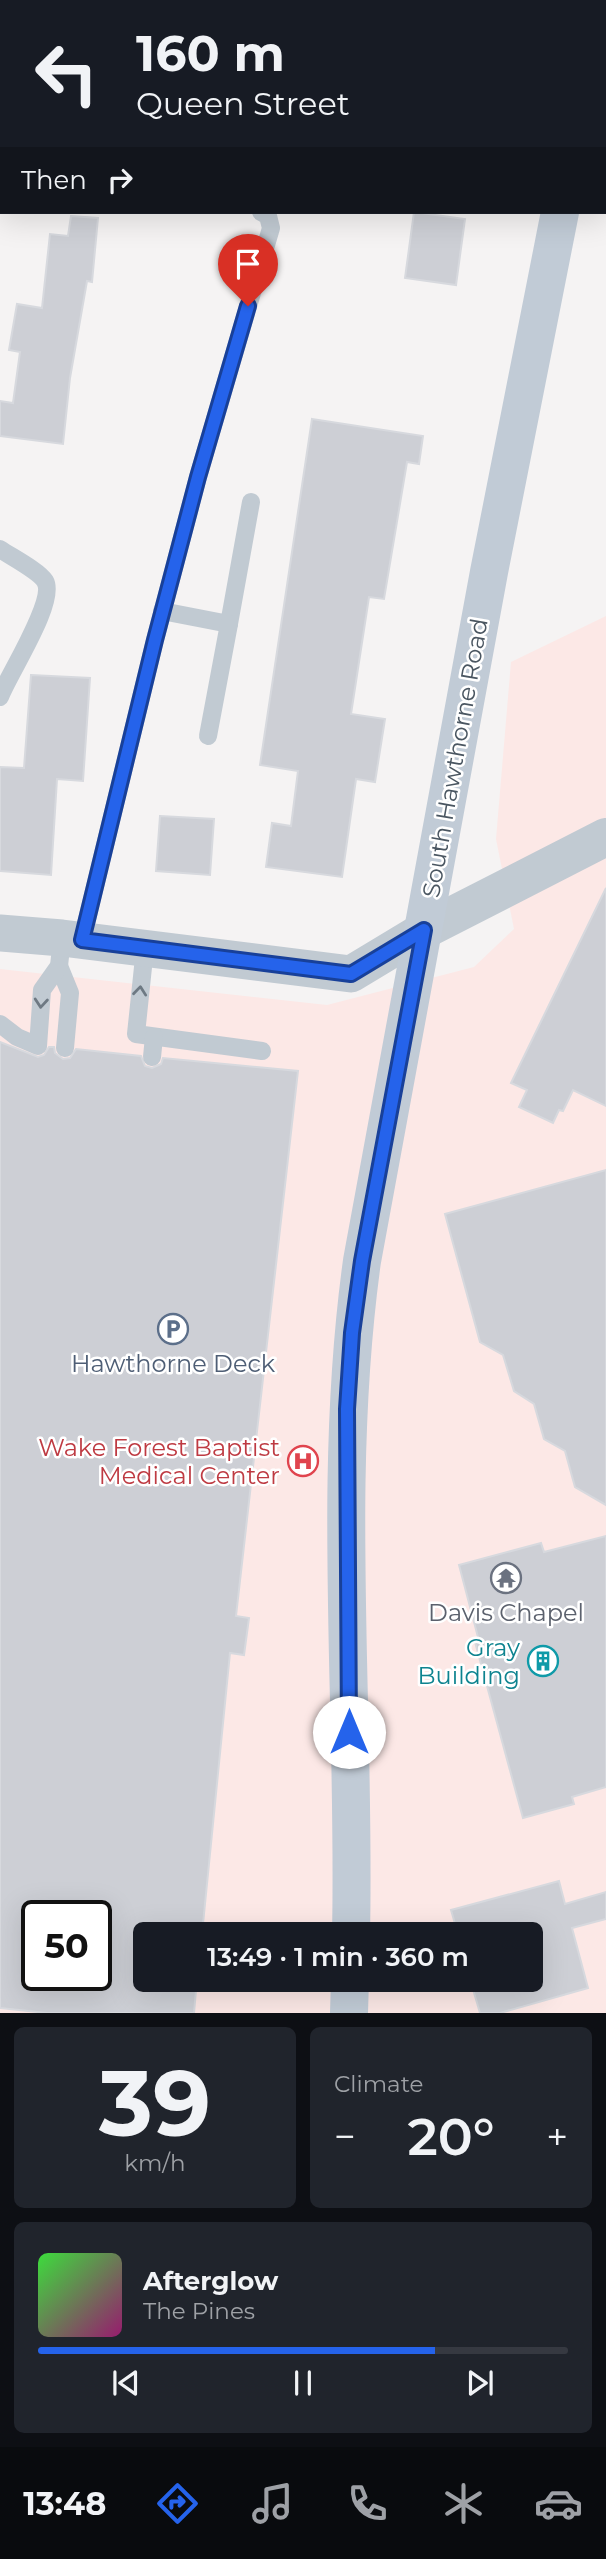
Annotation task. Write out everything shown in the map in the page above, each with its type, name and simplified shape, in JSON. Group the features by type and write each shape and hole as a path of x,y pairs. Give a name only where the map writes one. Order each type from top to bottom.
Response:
{"main road":[{"name":"South Hawthorne Road","path":"351,1922 353,1845 349,1732 347,1409 352,1333 362,1261 489,572 560,214"},
{"path":"349,2013 350,1992"}],"street":[{"path":"0,933 68,948 145,948 351,974 424,930 606,837"}],"lane":[{"path":"0,1024 17,1037 38,1046 43,990 68,948 198,477 271,228 268,216 264,214"},
{"path":"208,736 251,502"},
{"path":"0,549 45,580 48,591 29,643 0,697"},
{"path":"162,611 229,624"},
{"path":"65,1048 70,993 68,948"},
{"path":"145,948 145,1036 152,1057"},
{"path":"145,1036 262,1051"}],"shaded area":[{"name":"Wake Forest Baptist Medical Center","path":"606,616 606,2013 0,2013 0,969 327,1005 474,967 514,929 496,839 511,662"}],"building":[{"path":"414,214 465,219 456,285 405,278"},
{"path":"71,216 98,218 92,282 87,281 70,378 63,444 0,436 0,401 13,403 20,352 9,350 17,304 42,308 50,234 68,236"},
{"path":"312,419 423,436 419,464 407,462 384,599 369,597 351,714 385,719 375,782 356,779 342,877 266,867 272,823 291,826 298,771 260,765"},
{"path":"31,675 90,678 83,781 57,779 51,875 0,871 0,767 24,768"},
{"path":"160,816 214,819 210,875 156,871"},
{"path":"606,888 606,1106 573,1090 563,1111 559,1110 553,1123 519,1107 527,1090 511,1083"},
{"name":"Hawthorne Deck","path":"0,1042 38,1057 44,1055 49,1047 54,1047 55,1053 63,1059 70,1058 76,1049 141,1056 145,1066 152,1068 161,1064 163,1058 298,1071 236,1616 249,1618 244,1655 230,1653 203,1922 133,1922 133,1992 196,1992 194,2013 47,2013 0,2008"},
{"path":"606,1170 606,1505 575,1487 565,1451 544,1439 534,1404 514,1391 503,1355 480,1342 445,1214"},
{"name":"Gray Building","path":"606,1536 606,1787 572,1797 574,1804 523,1818 475,1642 479,1641 459,1565 541,1543 544,1552"},
{"path":"559,1881 565,1904 606,1892 606,1919 572,1928 588,1988 500,2013 480,2013 474,1992 543,1992 543,1922 454,1922 451,1910"}],"place":[{"name":"Hawthorne Deck","path":"173,1329"},
{"name":"Wake Forest Baptist Medical Center","path":"303,1461"},
{"name":"Davis Chapel","path":"506,1578"},
{"name":"Gray Building","path":"543,1661"}],"route":[{"path":"248,306 198,477 155,640 82,940 351,974 424,930 362,1261 352,1333 347,1409 349,1732"}]}
